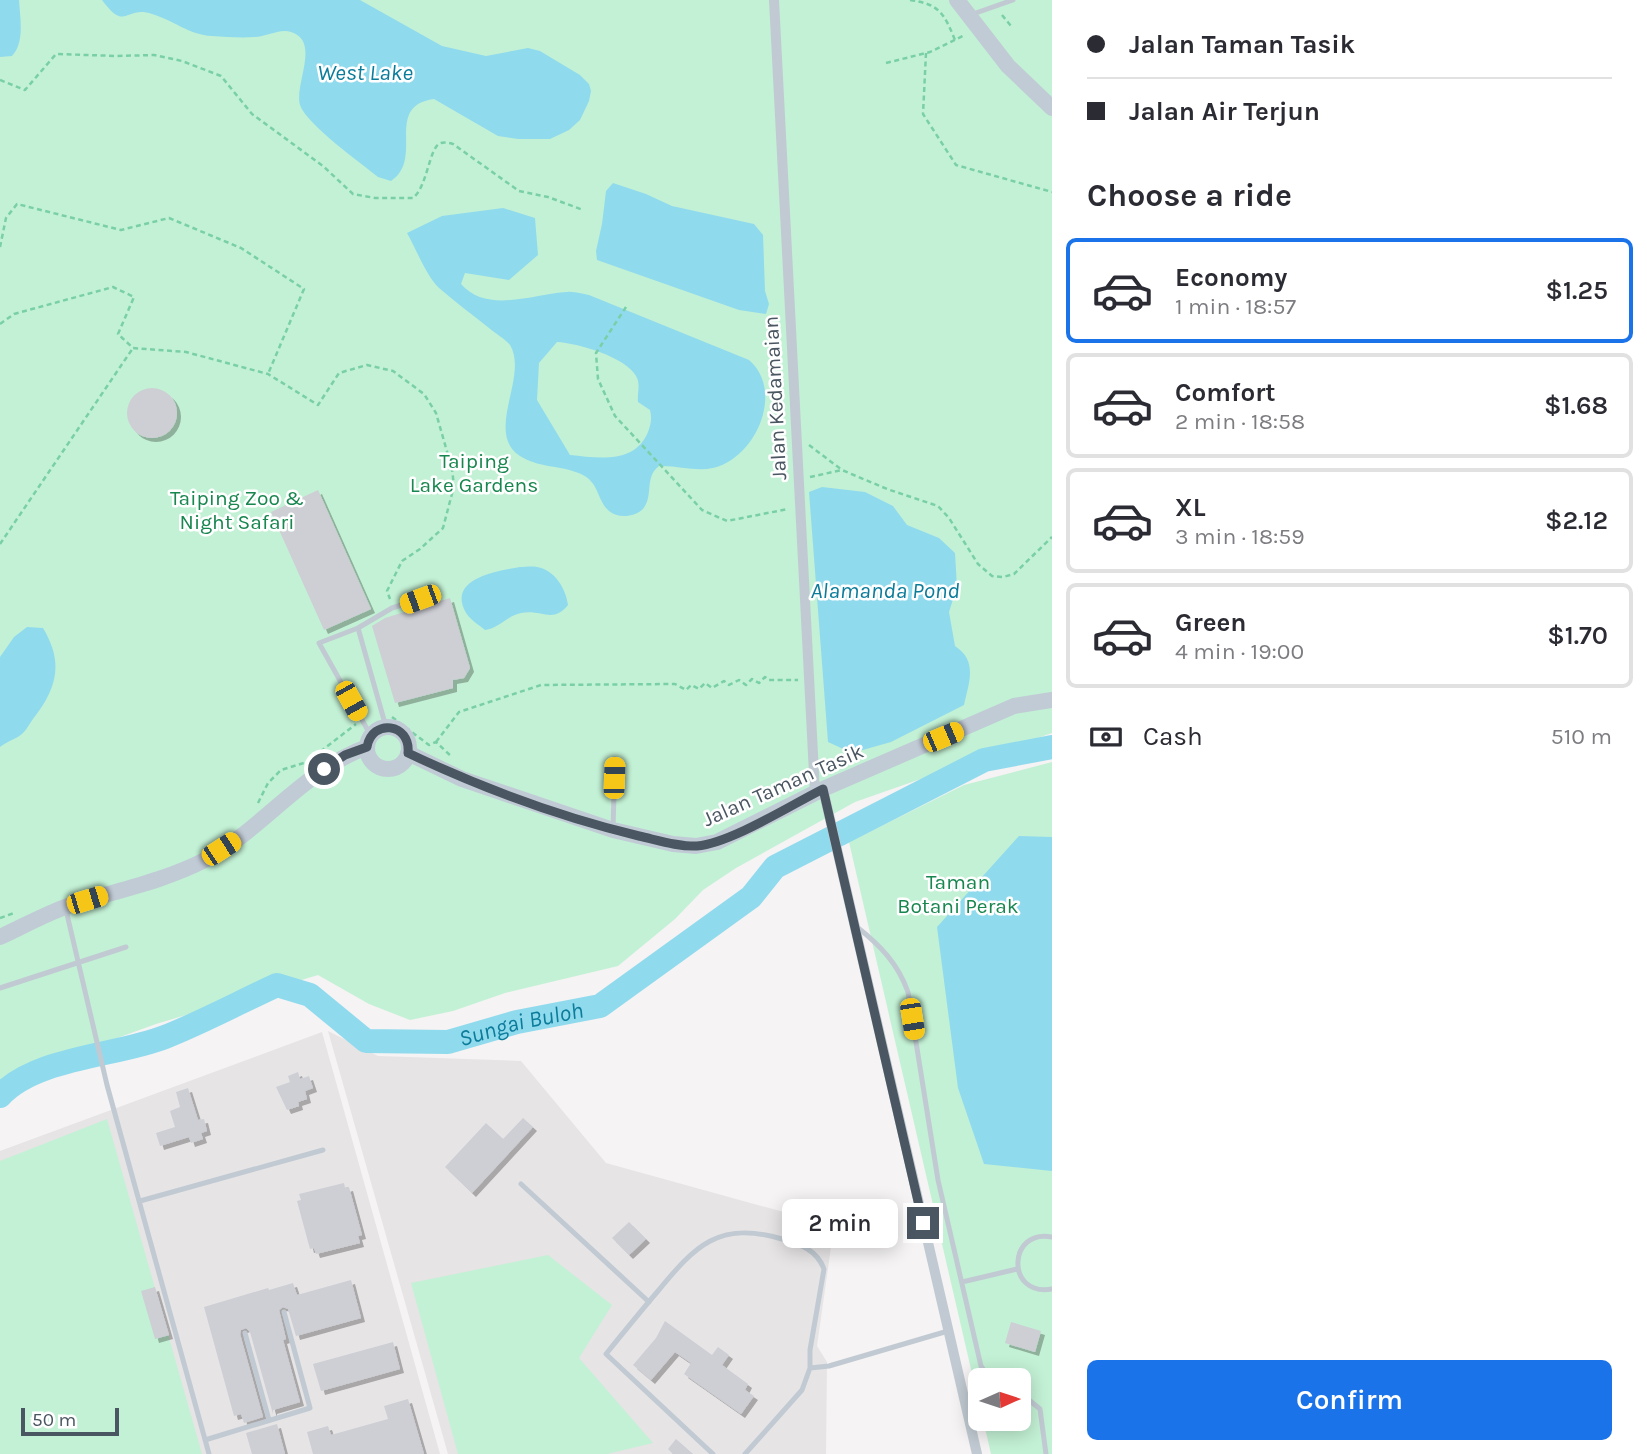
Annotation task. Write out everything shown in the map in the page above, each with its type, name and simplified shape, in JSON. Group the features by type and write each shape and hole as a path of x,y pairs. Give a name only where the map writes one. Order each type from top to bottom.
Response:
{"street":[{"name":"Jalan Kedamaian","path":"774,0 809,680 819,791 828,811 977,1454"},
{"path":"957,0 1008,66 1052,108"},
{"name":"Jalan Taman Tasik","path":"384,720 404,734 408,753 462,779 613,830 673,844 696,846 717,842 819,791 1014,706 1052,699"},
{"path":"0,937 65,907 176,874 207,859 324,769 369,741 384,720"},
{"path":"369,741 368,754 376,765 388,769 401,764 408,753"}],"lane":[{"path":"973,21 1013,0"},
{"path":"369,741 362,721 319,643 358,628 392,608 420,599"},
{"path":"358,628 384,720"},
{"path":"613,830 615,759"},
{"path":"65,907 107,1084 209,1454"},
{"path":"854,925 892,959 908,992 938,1180 982,1368"},
{"path":"0,988 126,947"},
{"path":"139,1201 323,1150"},
{"path":"521,1184 649,1302"},
{"path":"713,1454 606,1354 685,1258 703,1244 737,1232 798,1244 811,1250 820,1259 824,1269 810,1350 810,1368 802,1390 745,1454"},
{"path":"1052,1237 1040,1236 1024,1244 1017,1269 1027,1284 1035,1289 1052,1289"},
{"path":"962,1282 1017,1269"},
{"path":"205,1440 310,1408 284,1312"},
{"path":"810,1368 829,1366 948,1331"},
{"path":"245,1333 269,1420"},
{"path":"1031,1402 1041,1409 1046,1454"}],"path":[{"path":"909,0 931,3 948,22 956,40"},
{"path":"998,9 1011,26"},
{"path":"886,63 926,53 956,40 973,21"},
{"path":"926,53 923,114 956,165 1052,192"},
{"path":"0,80 25,90 56,54 154,55 182,61 221,76 252,114 340,179 352,194 375,198 413,198 424,184 435,147 441,143 453,144 519,191 548,197 583,210"},
{"path":"0,247 6,218 16,204 121,230 169,218 241,248 304,289 268,374"},
{"path":"0,324 14,314 113,287 134,297 118,334 133,348 186,352 268,374 318,405 339,373 367,365 393,371 424,394 436,414 454,486 443,528 402,561 387,592 390,601"},
{"path":"626,307 596,353 598,379 615,416 702,510 727,521 800,506"},
{"path":"0,544 133,348"},
{"path":"796,435 842,470 938,506 949,518 978,564 992,576 1014,574 1051,536"},
{"path":"799,481 842,470"},
{"path":"384,720 391,716 429,746 436,742 459,712 541,685 675,684 686,690 691,685 699,689 705,684 712,688 724,681 729,685 739,680 746,685 752,679 759,683 765,677 769,680 809,680"},
{"path":"253,809 268,783 281,770 307,762 362,721"},
{"path":"436,742 459,764"},
{"path":"0,918 25,910"}],"shaded area":[{"path":"328,1031 378,1056 521,1061 606,1163 834,1226 817,1346 827,1362 826,1454 448,1454"},
{"path":"322,1032 440,1454 0,1454 0,1151"}],"green space":[{"name":"Taiping Lake Gardens","path":"0,0 1052,0 1052,733 855,802 736,868 703,890 675,919 618,966 505,993 453,1011 410,1020 369,1004 318,975 156,1024 12,1076 0,1084"},
{"name":"Taman Botani Perak","path":"1052,762 1052,1454 991,1454 986,1432 1031,1432 1031,1368 971,1368 849,842 964,785"},
{"path":"107,1119 202,1454 0,1454 0,1161"},
{"path":"548,1255 612,1305 579,1358 653,1443 607,1454 458,1454 411,1283"}],"water":[{"path":"0,0 19,0 20,37 12,56 0,57"},
{"name":"West Lake","path":"102,0 360,0 442,46 486,56 528,48 540,51 580,75 589,84 591,91 580,120 569,130 550,139 498,136 434,99 419,104 411,112 407,122 405,160 401,171 391,181 378,177 347,153 305,113 299,96 305,54 300,37 287,31 259,37 204,35 143,12 121,17 110,10"},
{"path":"613,183 672,206 754,224 763,235 765,291 769,304 766,314 739,310 597,260 596,251 606,191"},
{"path":"503,208 535,218 538,255 509,280 465,273 461,284 472,293 497,300 570,292 589,295 749,360 760,373 765,389 761,422 753,438 728,462 713,468 659,466 654,470 643,509 626,516 609,511 592,482 581,474 534,463 520,456 510,446 506,433 515,372 510,345 439,288 426,270 407,233 442,216","holes":["557,342 612,357 631,369 636,376 639,385 638,402 650,410 651,418 648,432 634,450 615,457 570,455 537,400 539,363"]},
{"name":"Alamanda Pond","path":"822,487 865,492 893,506 907,525 939,538 955,553 957,587 949,612 955,646 967,658 970,672 964,705 891,742 852,753 828,742 809,492"},
{"path":"520,567 537,567 549,572 562,587 568,605 563,611 552,615 521,613 485,630 465,611 463,591 478,578"},
{"path":"27,627 43,628 54,653 55,675 48,697 26,730 0,747 0,657 14,637"},
{"path":"1019,836 1052,837 1052,1171 984,1164 958,1088 937,927"}],"building":[{"path":"152,388 169,396 177,413 169,430 152,438 135,430 127,413 135,396"},
{"path":"318,490 371,609 324,630 271,512"},
{"path":"450,598 470,668 464,678 453,680 453,688 395,703 372,626 385,618"},
{"path":"298,1072 300,1079 309,1076 313,1088 305,1091 307,1099 298,1102 299,1106 287,1110 276,1087 290,1082 288,1076"},
{"path":"188,1088 198,1120 204,1119 207,1131 201,1133 203,1139 191,1143 189,1137 160,1146 156,1133 175,1127 170,1111 180,1107 176,1092"},
{"path":"523,1118 533,1127 472,1193 445,1167 486,1123 503,1139"},
{"path":"344,1183 345,1188 349,1187 362,1235 358,1236 360,1243 316,1254 314,1248 310,1249 297,1201 301,1200 299,1194"},
{"path":"629,1222 646,1239 629,1255 612,1238"},
{"path":"351,1280 361,1318 296,1336 288,1309 283,1307 279,1310 286,1339 283,1340 300,1402 273,1410 273,1414 250,1332 246,1328 241,1330 263,1417 244,1423 241,1414 234,1416 204,1307 293,1283 297,1295"},
{"path":"155,1287 169,1335 155,1339 141,1291"},
{"path":"665,1321 712,1355 718,1347 729,1355 722,1365 748,1384 745,1390 754,1396 741,1414 684,1374 691,1363 675,1352 651,1380 633,1365 656,1338"},
{"path":"1011,1322 1041,1331 1035,1352 1005,1343"},
{"path":"393,1342 400,1369 321,1391 313,1364"},
{"path":"408,1399 424,1454 313,1454 307,1432 328,1426 331,1435 388,1419 384,1406"},
{"path":"277,1424 285,1454 252,1454 246,1433"},
{"path":"676,1439 693,1454 673,1454 668,1449"}],"waterway":[{"name":"Sungai Buloh","path":"0,1096 15,1083 34,1073 55,1065 165,1037 277,985 310,995 366,1041 448,1042 517,1022 600,1006 751,897 775,867 984,760 1052,747"}],"route":[{"path":"324,769 345,755 367,747 375,731 393,727 404,734 409,746 408,753 462,779 613,830 673,844 696,846 717,842 823,789 923,1223"}],"park label":[{"name":"Taiping Zoo & Night Safari","path":"237,510"}]}
